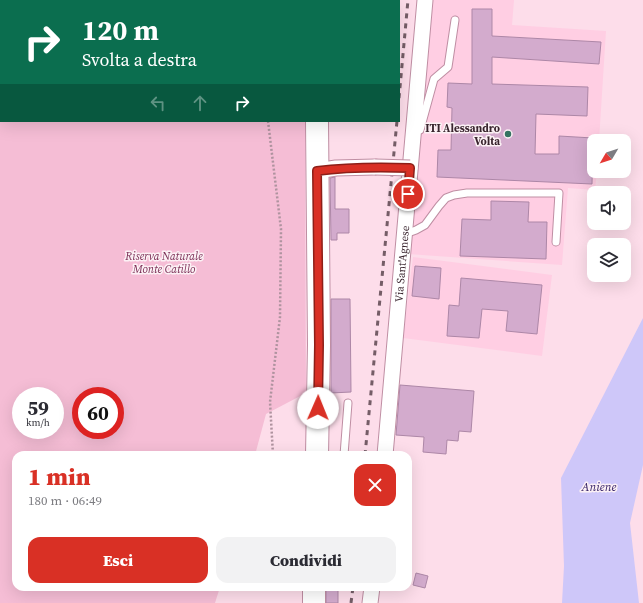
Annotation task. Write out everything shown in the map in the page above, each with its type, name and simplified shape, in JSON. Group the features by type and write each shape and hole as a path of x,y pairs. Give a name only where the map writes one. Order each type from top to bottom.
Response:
{"main road":[{"path":"317,122 319,345 317,451"},
{"path":"314,591 314,603"}],"street":[{"name":"Via Sant'Agnese","path":"385,451 425,0"},
{"path":"317,171 336,168 410,168"},
{"path":"370,603 372,591"}],"lane":[{"path":"413,131 420,130 434,79 448,67 455,20"},
{"path":"404,234 425,225 444,200 454,194 559,193 556,242"},
{"path":"344,451 348,403"}],"path":[{"path":"268,122 281,229 280,317 270,402 273,451"}],"shaded area":[{"name":"ITI Alessandro Volta","path":"426,0 514,0 512,25 606,31 599,134 587,134 587,178 596,178 595,186 587,186 587,189 568,188 562,265 408,254"},
{"path":"413,257 552,275 542,356 403,338"}],"green space":[{"name":"Riserva Naturale Monte Catillo","path":"0,122 305,122 306,393 266,414 256,451 12,451 12,591 219,591 215,603 0,603"}],"water":[{"name":"Aniene","path":"643,318 643,465 630,523 639,603 562,603 564,566 561,478"}],"building":[{"path":"472,9 492,9 492,36 601,42 599,64 492,57 492,84 588,87 587,116 536,114 535,154 559,154 559,136 587,138 587,178 592,178 592,184 437,177 438,150 451,150 452,108 447,107 448,83 472,84"},
{"path":"335,177 335,209 349,209 349,233 337,233 337,240 331,240 330,178"},
{"path":"491,201 529,202 528,222 547,222 546,259 460,256 462,219 491,220"},
{"path":"415,266 441,268 439,299 412,296"},
{"path":"461,278 542,285 537,334 506,331 508,311 482,309 479,338 447,336 449,305 459,306"},
{"path":"331,299 350,299 351,392 331,393"},
{"path":"400,385 474,391 471,432 459,431 458,441 447,440 446,454 423,452 424,437 396,435"},
{"path":"416,573 428,576 425,588 413,585"},
{"path":"326,591 338,591 338,603 326,603"}],"railway":[{"path":"400,87 408,0"},
{"path":"365,451 397,122"},
{"path":"351,603 352,591"}],"place":[{"name":"ITI Alessandro Volta","path":"508,134"}],"route":[{"path":"318,408 319,345 317,171 336,168 410,168 408,194"}]}
